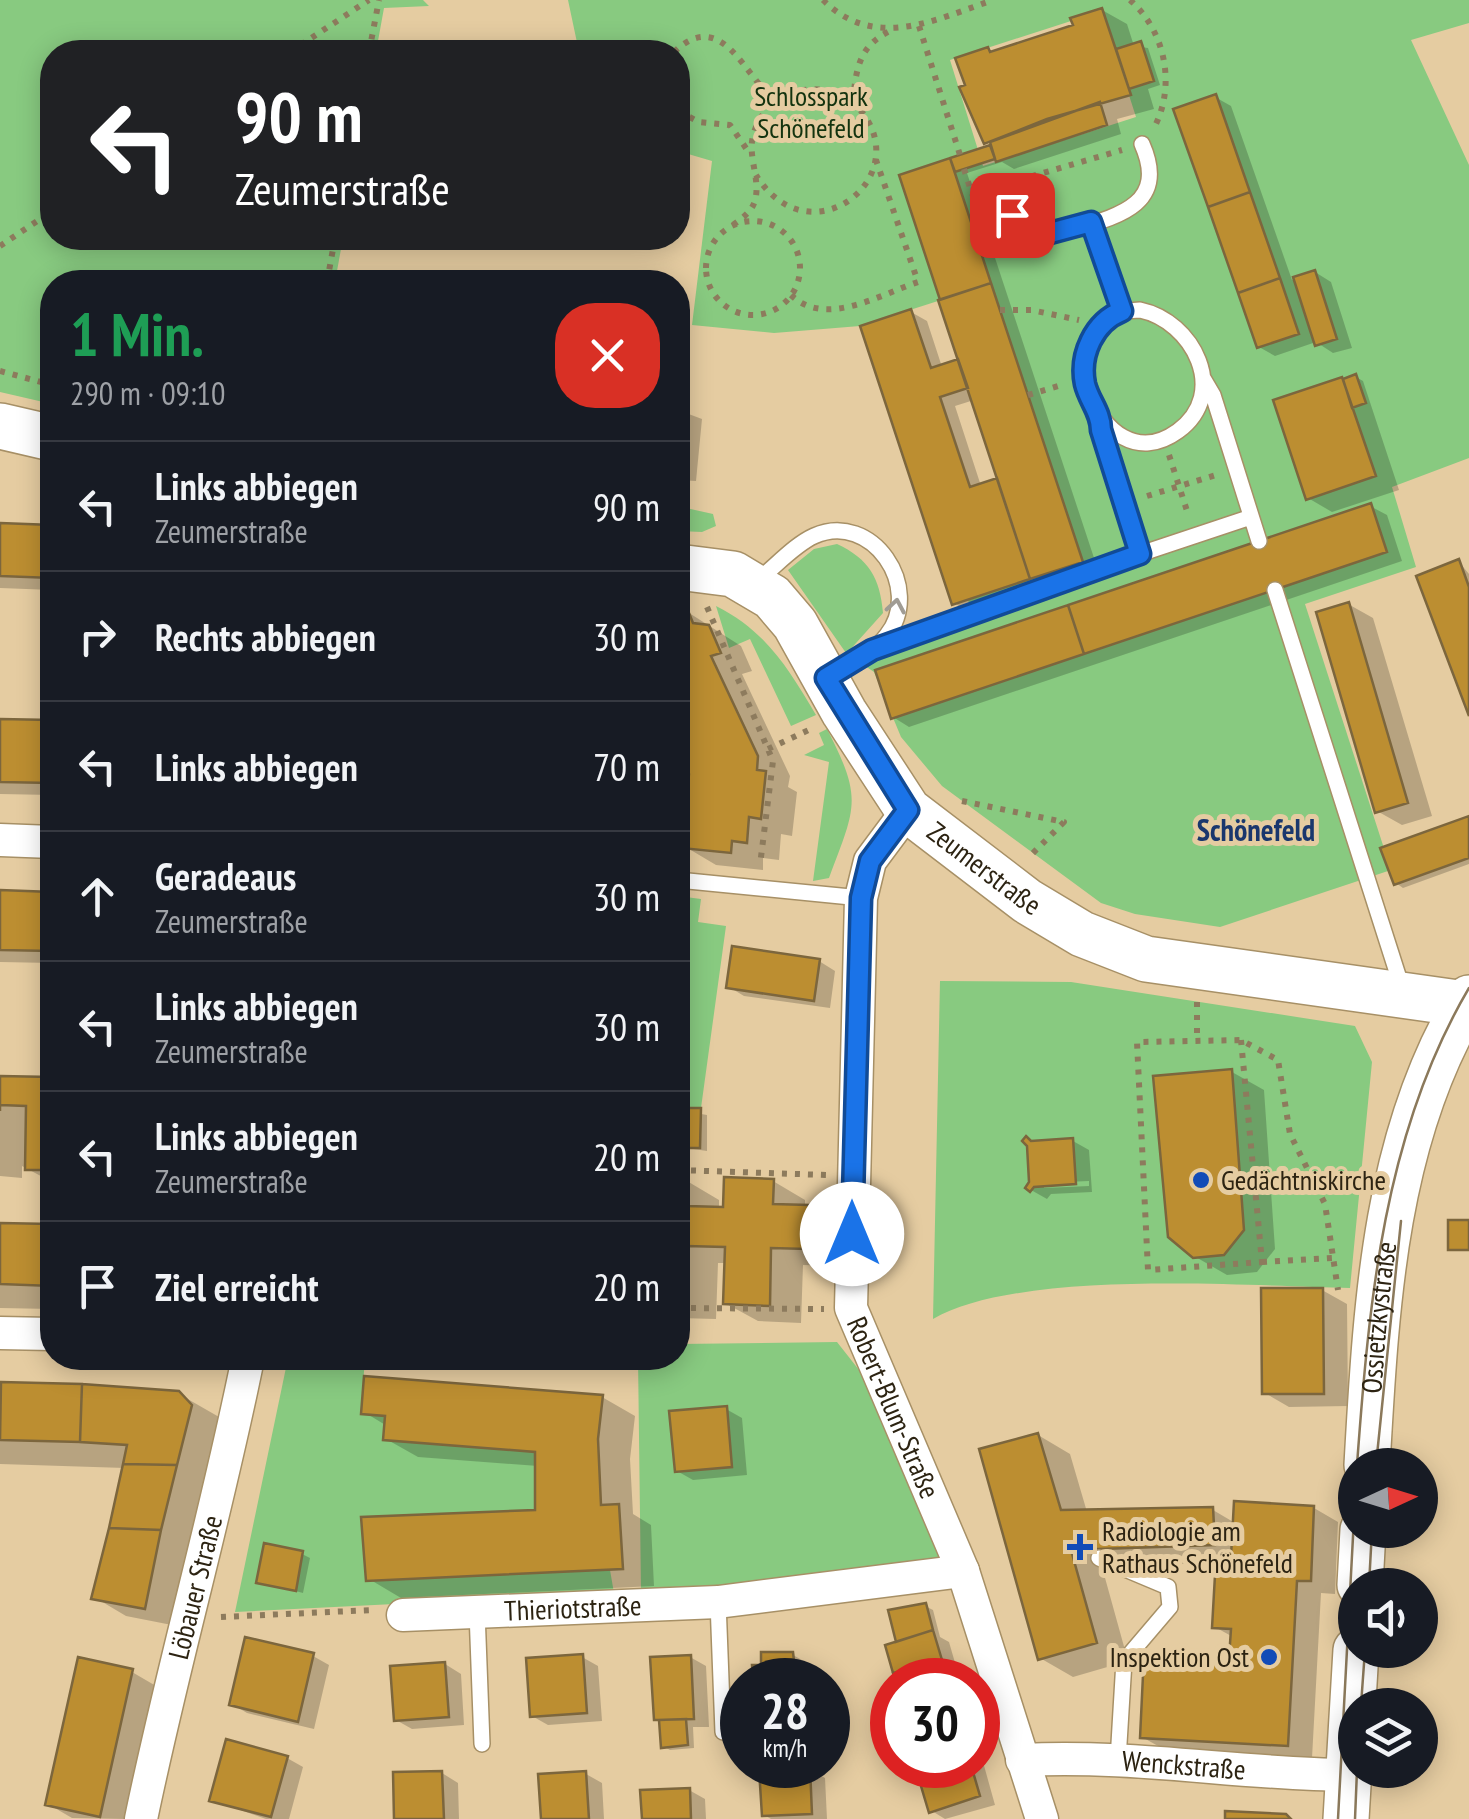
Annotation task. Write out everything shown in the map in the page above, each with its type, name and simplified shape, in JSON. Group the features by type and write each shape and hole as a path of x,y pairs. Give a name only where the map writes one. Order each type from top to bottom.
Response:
{"main road":[{"path":"0,426 40,435"},
{"name":"Zeumerstraße","path":"690,582 733,574 772,598 795,624 827,699 908,810 1006,884 1082,934 1146,960 1405,998 1467,1001"},
{"name":"Ossietzkystraße","path":"1368,1448 1379,1308 1396,1190 1423,1096 1467,1001"},
{"path":"1347,1797 1355,1668"}],"street":[{"name":"Robert-Blum-Straße","path":"908,810 870,861 861,898 851,1308 962,1571 1042,1819"},
{"path":"0,840 40,842"},
{"path":"0,1333 40,1334"},
{"name":"Löbauer Straße","path":"142,1819 185,1616 206,1556 245,1370"},
{"name":"Thieriotstraße","path":"403,1615 718,1602 962,1571"},
{"name":"Wenckstraße","path":"1022,1760 1118,1760 1234,1772 1347,1797"}],"lane":[{"path":"1001,186 1012,215 1028,231 1051,236 1130,209 1146,194 1152,170 1142,144"},
{"path":"1091,222 1122,311"},
{"path":"1140,554 1101,417 1085,377 1086,354 1098,329 1122,311 1140,310 1170,319 1192,343 1213,395 1259,541"},
{"path":"1101,417 1127,438 1144,443 1164,439 1194,412 1203,378"},
{"path":"872,650 1251,517"},
{"path":"752,585 813,536 850,534 868,541 895,571 900,592 893,624 827,699"},
{"path":"1275,590 1405,998"},
{"path":"690,881 861,898"},
{"path":"1099,1558 1168,1586 1170,1607 1124,1660 1118,1760"},
{"path":"718,1602 721,1658"},
{"path":"478,1612 482,1744"}],"path":[{"path":"308,40 369,0"},
{"path":"371,40 378,0"},
{"path":"823,0 844,19 893,30"},
{"path":"853,102 861,55 870,40 994,0"},
{"path":"964,169 972,194 1142,144 1159,118 1166,70 1150,23 1130,0"},
{"path":"920,26 960,155"},
{"path":"690,40 717,40 740,56 775,101"},
{"path":"751,155 757,126 775,101 814,88 835,92 853,102 874,138 876,158 918,282 826,312 806,310 791,296"},
{"path":"690,117 730,125 742,136 751,155 756,198 748,215 721,233 707,260 711,289 720,301 733,310 765,313 791,296 800,266 788,236 763,222 734,225"},
{"path":"756,175 782,205 821,213 857,195 876,158"},
{"path":"0,246 40,219"},
{"path":"1000,310 1063,316 1098,329"},
{"path":"0,371 40,382"},
{"path":"1028,395 1085,377"},
{"path":"1164,439 1194,536"},
{"path":"1124,503 1236,469"},
{"path":"690,582 773,761 758,874"},
{"path":"768,749 827,699"},
{"path":"908,810 949,798 1064,822 1006,884"},
{"path":"1197,1000 1198,1041"},
{"path":"1241,1040 1262,1262"},
{"path":"1333,1258 1148,1270 1137,1042 1241,1040 1278,1060 1290,1134 1326,1204 1333,1258 1338,1307"},
{"path":"690,1170 828,1174"},
{"path":"690,1308 825,1309"},
{"path":"185,1616 387,1609 403,1615"}],"green space":[{"path":"0,0 423,0 429,6 384,8 378,40 40,40 40,250 341,250 337,270 40,270 40,401 0,392"},
{"name":"Schlosspark Schönefeld","path":"568,0 1469,0 1469,23 1411,40 1469,165 1469,458 1392,487 1416,567 1305,604 1391,870 1220,927 1135,914 1101,903 942,786 901,737 874,672 846,653 788,570 814,549 837,544 857,556 871,571 883,613 848,652 971,609 968,600 1083,562 991,284 860,326 774,333 692,325 712,161 690,155 690,40 576,40","holes":["1102,11 1136,117 983,166 950,60"]},
{"path":"690,509 713,514 716,526 690,532"},
{"path":"716,606 762,639 785,666 816,715 791,726 750,639 729,648"},
{"path":"827,729 846,772 852,803 829,878 813,881 829,762 804,755 824,745 819,733"},
{"path":"690,898 701,899 698,922 726,926 701,1108 690,1108"},
{"path":"940,981 1071,982 1355,1026 1372,1062 1350,1288 1195,1284 1075,1287 971,1303 933,1319"},
{"path":"837,1342 874,1389 944,1558 770,1586 641,1592 638,1370 690,1370 690,1344"},
{"path":"285,1370 364,1370 361,1413 385,1416 384,1440 535,1452 535,1510 367,1581 610,1570 614,1593 235,1612"}],"building":[{"path":"1102,8 1131,95 1047,119 984,144 959,87 965,85 955,58 988,47 990,52 1073,25 1070,18"},
{"path":"1141,41 1154,81 1129,89 1116,49"},
{"path":"1216,94 1250,192 1208,207 1173,109"},
{"path":"1100,102 1107,125 996,162 990,142"},
{"path":"990,145 995,159 955,172 950,158"},
{"path":"950,158 991,283 940,300 899,175"},
{"path":"1250,192 1280,278 1238,293 1208,207"},
{"path":"1315,270 1337,339 1315,346 1293,277"},
{"path":"1280,278 1299,334 1257,348 1238,293"},
{"path":"991,283 1083,562 1030,579 938,300"},
{"path":"911,309 931,368 958,359 968,388 940,397 970,487 997,478 1030,579 952,605 860,326"},
{"path":"1356,374 1366,403 1352,408 1343,379"},
{"path":"1342,377 1376,476 1306,500 1273,400"},
{"path":"1371,503 1387,552 1084,654 1068,605"},
{"path":"0,523 40,525 40,578 0,576"},
{"path":"1459,559 1469,587 1469,716 1416,576"},
{"path":"1349,602 1408,803 1375,813 1316,612"},
{"path":"1068,605 1084,654 891,719 875,670"},
{"path":"690,616 693,623 709,625 721,653 711,656 758,756 757,770 766,771 761,819 749,817 747,843 732,841 731,853 690,849"},
{"path":"0,719 40,720 40,783 0,782"},
{"path":"1469,816 1469,858 1394,885 1380,848"},
{"path":"0,890 40,892 40,951 0,950"},
{"path":"732,946 820,959 814,1001 726,988"},
{"name":"Gedächtniskirche","path":"1232,1069 1244,1230 1224,1255 1193,1258 1168,1237 1153,1076"},
{"path":"0,1076 40,1077 40,1170 25,1170 26,1106 0,1105"},
{"path":"690,1108 701,1108 700,1148 690,1148"},
{"path":"1026,1136 1031,1141 1073,1138 1076,1184 1034,1187 1030,1192 1025,1188 1029,1182 1027,1146 1022,1141"},
{"path":"724,1177 774,1179 773,1204 809,1205 807,1249 771,1248 770,1306 723,1304 725,1247 690,1246 690,1206 723,1207"},
{"path":"1448,1220 1469,1220 1469,1250 1448,1250"},
{"path":"0,1223 40,1224 40,1286 0,1284"},
{"path":"1261,1288 1323,1288 1324,1394 1262,1394"},
{"path":"364,1376 603,1395 598,1439 601,1505 619,1504 623,1569 366,1581 361,1517 535,1510 535,1452 383,1440 385,1416 361,1414"},
{"path":"1,1382 82,1384 80,1442 0,1440"},
{"path":"82,1384 179,1391 192,1405 177,1465 123,1464 127,1445 80,1442"},
{"path":"727,1406 732,1467 675,1472 669,1411"},
{"name":"Radiologie am Rathaus Schönefeld","path":"1038,1433 1061,1510 1213,1507 1215,1545 1071,1550 1097,1643 1038,1660 979,1449"},
{"path":"123,1464 177,1465 161,1530 109,1528"},
{"path":"1234,1501 1314,1506 1311,1581 1297,1581 1288,1746 1140,1738 1144,1654 1229,1658 1231,1629 1212,1628 1215,1575 1230,1575"},
{"path":"109,1528 161,1530 145,1609 91,1599"},
{"path":"264,1543 303,1551 296,1591 256,1583"},
{"path":"926,1603 933,1630 896,1642 888,1610"},
{"path":"933,1630 941,1658 889,1658 885,1645"},
{"path":"245,1637 314,1653 298,1722 229,1705"},
{"path":"761,1652 793,1652 794,1658 761,1658"},
{"path":"583,1654 587,1713 530,1717 526,1658"},
{"path":"691,1655 694,1719 654,1720 650,1657"},
{"path":"78,1657 133,1669 100,1817 45,1805"},
{"path":"445,1662 449,1717 394,1721 390,1666"},
{"path":"686,1719 688,1745 661,1748 659,1720"},
{"path":"226,1739 288,1756 271,1817 209,1801"},
{"path":"442,1771 444,1819 394,1819 393,1772"},
{"path":"586,1771 589,1819 541,1819 538,1774"},
{"path":"690,1788 691,1819 642,1819 640,1790"},
{"path":"760,1788 811,1788 812,1814 762,1816"},
{"path":"922,1788 978,1788 980,1796 929,1813"},
{"path":"1225,1811 1286,1814 1291,1819 1225,1819"}],"tram line":[{"path":"1359,1448 1375,1280 1399,1159 1440,1043 1469,988"},
{"path":"1378,1448 1401,1221"},
{"path":"1338,1819 1352,1548"},
{"path":"1370,1568 1371,1548"},
{"path":"1362,1688 1364,1668"},
{"path":"1355,1819 1356,1788"}],"place":[{"name":"Gedächtniskirche","path":"1201,1180"},
{"name":"Radiologie am Rathaus Schönefeld","path":"1080,1547"},
{"name":"Inspektion Ost","path":"1269,1657"}],"district":[{"name":"Schönefeld","path":"1256,831"}],"route":[{"path":"852,1234 861,898 870,861 908,810 862,742 826,678 872,650 1140,554 1101,430 1101,417 1086,386 1084,370 1092,338 1109,317 1122,311 1091,222 1051,236 1039,236 1018,225 1012,215"}]}
